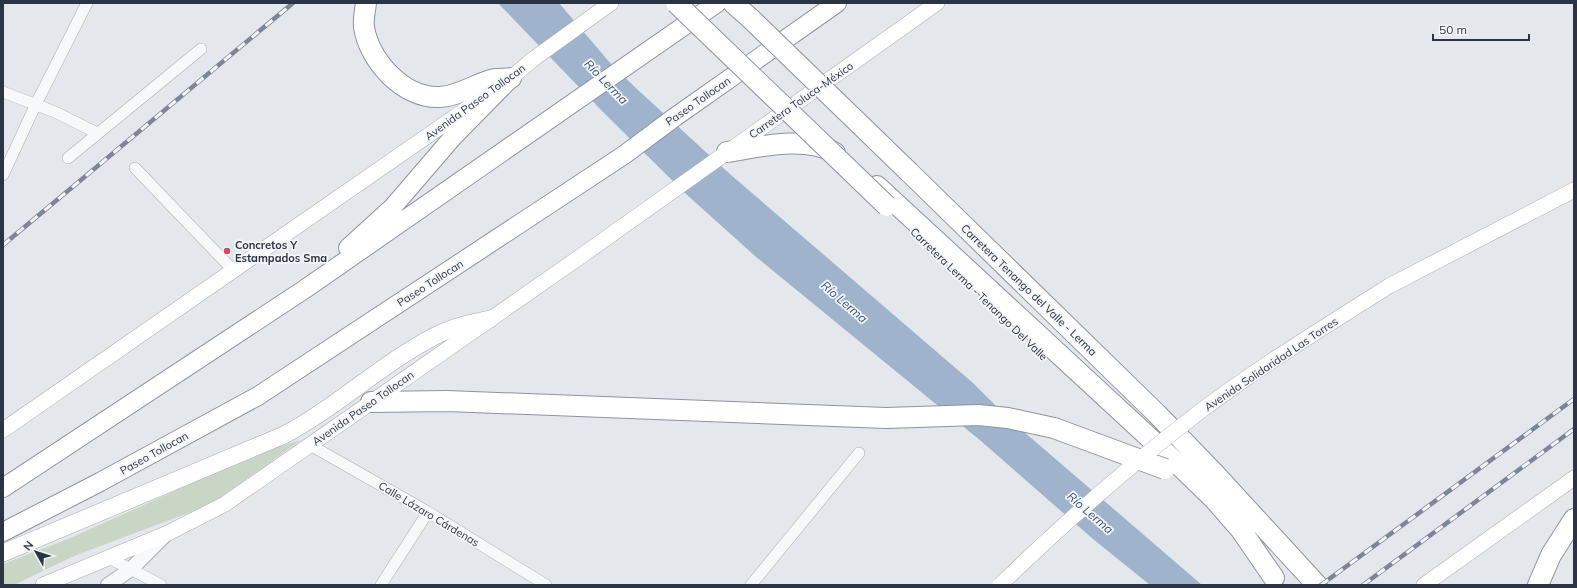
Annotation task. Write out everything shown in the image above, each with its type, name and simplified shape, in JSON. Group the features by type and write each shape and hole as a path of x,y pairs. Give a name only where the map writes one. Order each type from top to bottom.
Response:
{"highway":[{"name":"Carretera Lerma - Tenango Del Valle","path":"676,3 887,206 1165,469 1278,581"},
{"path":"3,488 305,289 717,3"},
{"name":"Carretera Tenango del Valle - Lerma","path":"733,3 750,11 909,172 1156,414 1215,474 1317,585"},
{"name":"Paseo Tollocan","path":"3,532 100,482 258,396 624,155 675,117 837,3"},
{"path":"365,8 364,27 378,61 395,80 416,92 428,96 448,96 494,80 511,78"},
{"path":"305,289 350,245 392,208 453,137 511,78"},
{"path":"724,154 783,144 818,146 833,151 858,170 1214,499 1241,530 1278,581"},
{"path":"371,402 447,401 886,418 924,416 978,416 1008,418 1054,428 1165,469"},
{"path":"1538,585 1550,555 1574,519"}],"main road":[{"name":"Avenida Paseo Tollocan","path":"3,430 511,78 532,60 611,3"},
{"name":"Carretera Toluca-México","path":"664,196 937,3"},
{"name":"Avenida Solidaridad Las Torres","path":"1000,585 1044,542 1122,473 1202,410 1294,346 1389,286 1574,190"},
{"name":"Avenida Paseo Tollocan","path":"43,585 168,532 225,504 664,196"},
{"path":"3,554 277,438 301,426 396,359 436,335 461,325 490,319"},
{"path":"1424,585 1574,478"}],"street":[{"path":"3,175 86,3"},
{"path":"68,158 201,49"},
{"path":"3,92 55,112 97,133"},
{"path":"135,168 233,270"},
{"name":"Calle Lázaro Cárdenas","path":"310,445 428,512 546,585"},
{"path":"752,585 859,453"},
{"path":"381,585 428,512"},
{"path":"108,585 131,569 168,532"},
{"path":"107,557 161,585"}],"green space":[{"path":"301,440 212,504 74,556 14,585 3,585 3,564 68,539 264,451"}],"water":[{"name":"Río Lerma","path":"498,3 559,3 611,64 731,175 973,383 1008,418 1202,585 1150,585 1093,539 981,441 755,256 686,194 602,111"}],"railway":[{"path":"3,245 293,3"},
{"path":"1321,585 1574,399"},
{"path":"1363,585 1574,429"}],"place":[{"name":"Concretos Y Estampados Sma","path":"227,251"}]}
